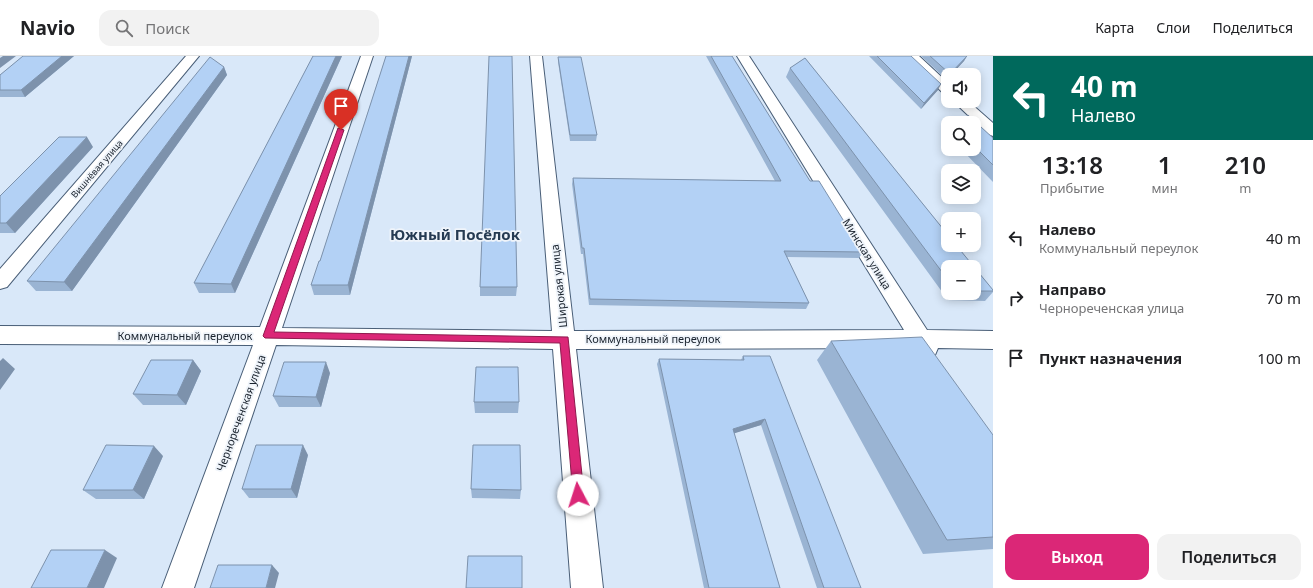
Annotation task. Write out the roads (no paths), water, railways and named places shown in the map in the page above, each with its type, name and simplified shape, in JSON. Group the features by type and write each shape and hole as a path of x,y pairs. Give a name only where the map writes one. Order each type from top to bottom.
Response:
{"street":[{"name":"Вишнёвая улица","path":"0,282 193,56"},
{"name":"Чернореченская улица","path":"178,588 367,56"},
{"name":"Широкая улица","path":"536,56 587,588"},
{"name":"Минская улица","path":"743,56 938,365"},
{"path":"911,56 941,84"},
{"path":"968,108 993,131"},
{"name":"Коммунальный переулок","path":"0,335 268,336 564,340 921,338 993,340"}],"district":[{"name":"Южный Посёлок","path":"455,235"}]}
